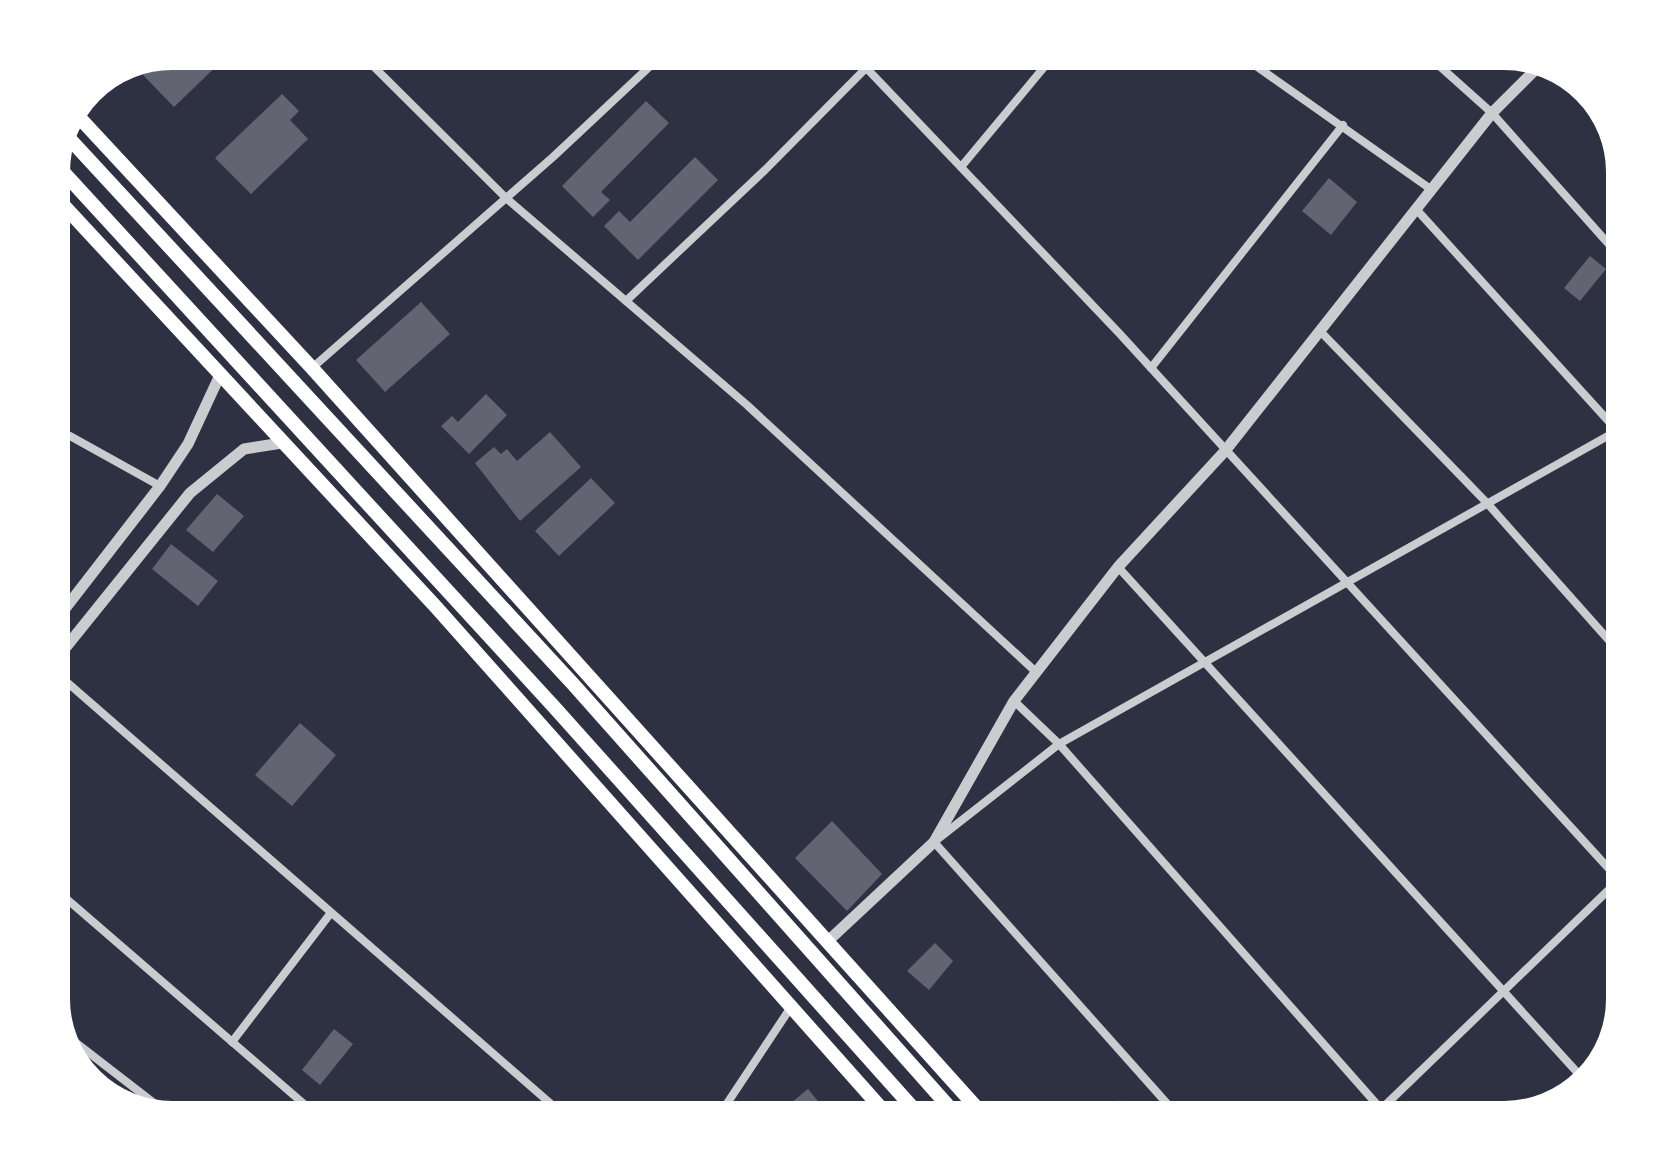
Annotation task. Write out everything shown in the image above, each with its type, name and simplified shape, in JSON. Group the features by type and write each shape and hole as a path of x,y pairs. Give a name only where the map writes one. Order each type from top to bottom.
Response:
{"highway":[{"path":"82,120 312,368 972,1103"},
{"path":"73,142 562,673 946,1103"},
{"path":"68,177 545,696 908,1103"},
{"path":"68,210 436,607 877,1103"}],"street":[{"path":"375,68 506,198 747,405 1036,672"},
{"path":"312,368 506,198 648,68"},
{"path":"961,167 1043,68"},
{"path":"1260,68 1432,190"},
{"path":"1442,68 1492,113 1608,243"},
{"path":"626,301 868,69 1151,368 1608,866"},
{"path":"934,842 1014,701 1036,672 1118,567 1225,451 1492,113 1533,72"},
{"path":"1151,368 1343,125"},
{"path":"1416,209 1608,417"},
{"path":"1320,331 1487,503 1608,639"},
{"path":"68,605 160,486 188,444 220,375"},
{"path":"70,436 160,486"},
{"path":"827,942 934,842 1059,744 1345,581 1608,438"},
{"path":"68,645 190,493 244,449 282,443"},
{"path":"1118,567 1578,1073"},
{"path":"68,683 550,1103"},
{"path":"1014,701 1059,744 1376,1103"},
{"path":"934,842 1167,1103"},
{"path":"1387,1103 1608,892"},
{"path":"68,900 303,1103"},
{"path":"232,1042 330,914"},
{"path":"727,1103 791,1007"},
{"path":"79,1045 151,1101"}],"building":[{"path":"214,68 174,107 143,75 151,70"},
{"path":"282,94 299,111 290,120 308,139 251,194 215,158"},
{"path":"646,101 669,123 601,192 610,200 593,217 562,186"},
{"path":"695,157 718,180 638,260 604,226 619,211 630,222"},
{"path":"1329,178 1357,202 1331,235 1302,211"},
{"path":"1590,256 1606,269 1580,301 1564,288"},
{"path":"421,302 450,334 385,392 356,360"},
{"path":"486,394 507,415 469,454 441,426 452,416 458,422"},
{"path":"550,432 581,467 520,521 475,463 494,447 501,454 507,449 517,461"},
{"path":"591,478 615,503 559,556 535,531"},
{"path":"217,494 244,516 213,552 186,530"},
{"path":"171,544 218,581 198,606 152,569"},
{"path":"300,723 336,755 292,806 255,775"},
{"path":"832,821 882,874 847,911 795,858"},
{"path":"935,943 953,961 929,990 907,971"},
{"path":"334,1029 353,1044 320,1085 302,1070"},
{"path":"808,1089 820,1103 791,1103"}]}
